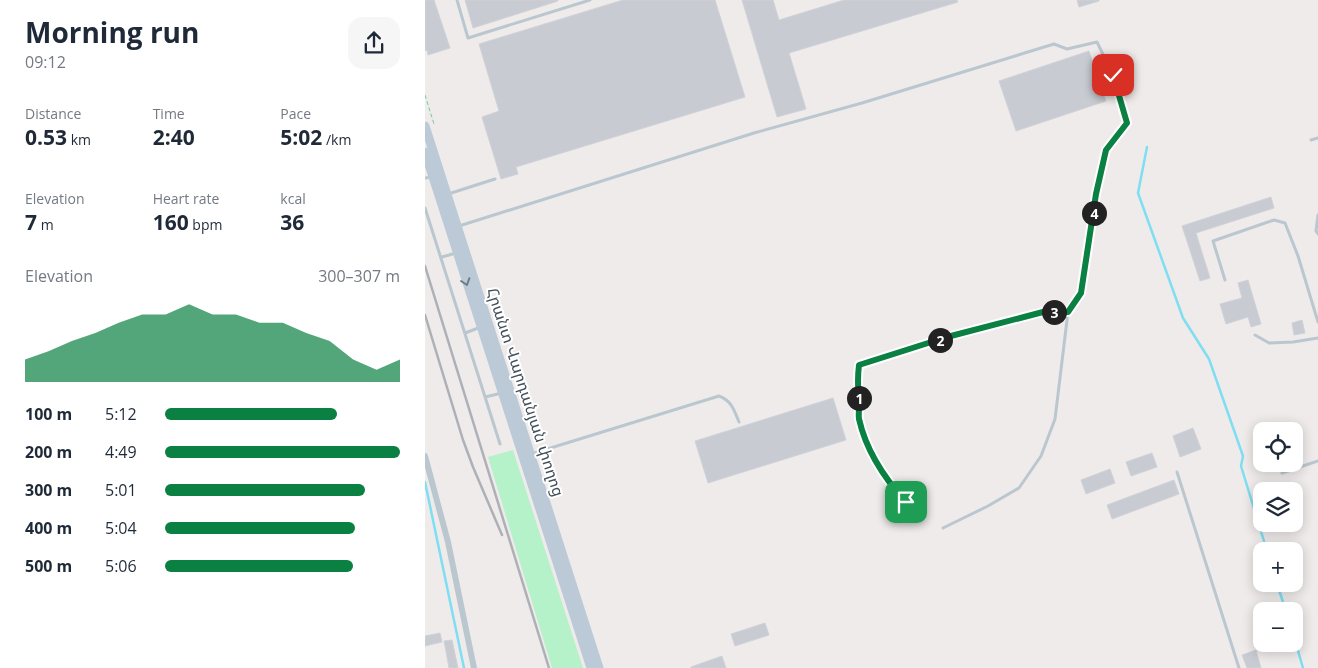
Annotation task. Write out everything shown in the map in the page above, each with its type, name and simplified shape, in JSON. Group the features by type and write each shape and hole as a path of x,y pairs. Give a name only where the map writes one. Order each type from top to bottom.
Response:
{"main road":[{"name":"Հրանտ Վարդանյան փողոց","path":"425,126 599,668"},
{"name":"Հրանտ Վարդանյան փողոց","path":"425,152 429,177 457,252 591,668"}],"street":[{"path":"425,456 448,542 474,668"}],"lane":[{"path":"457,0 468,38 590,0"},
{"path":"457,226 754,133 862,103 1054,44 1067,48 1097,42 1113,75 1127,123 1106,150 1096,194 1081,293 1068,312 1055,418 1041,456 1019,488 943,528"},
{"path":"1311,140 1318,138"},
{"path":"447,194 495,179"},
{"path":"425,208 500,444"},
{"path":"1318,215 1318,234"},
{"path":"1225,280 1213,241 1274,220 1285,223 1298,256 1318,322"},
{"path":"442,257 457,252"},
{"path":"906,502 892,486 871,453 858,418 860,401 856,383 859,365 947,337 1043,312 1068,312"},
{"path":"465,333 481,327"},
{"path":"1255,335 1269,343 1318,338"},
{"path":"485,397 502,392"},
{"path":"531,454 719,396 727,399 733,405 739,422"},
{"path":"1282,474 1318,461"},
{"path":"1177,472 1239,668"}],"green space":[{"path":"513,450 583,668 552,668 488,457"}],"building":[{"path":"425,0 434,0 450,48 428,55 427,50 425,51"},
{"path":"465,0 558,0 558,1 473,28"},
{"path":"623,0 715,0 745,97 516,167 518,174 501,179 482,117 499,111 479,44"},
{"path":"742,0 773,0 779,20 844,0 957,0 958,2 789,53 806,109 777,117"},
{"path":"1077,0 1099,0 1099,1 1079,7"},
{"path":"1089,51 1106,101 1016,131 999,81"},
{"path":"1271,197 1274,208 1196,233 1210,278 1200,281 1182,226"},
{"path":"1248,280 1261,324 1251,327 1248,317 1226,324 1220,304 1242,298 1238,283"},
{"path":"1302,320 1305,333 1294,335 1292,323"},
{"path":"833,398 846,440 708,483 695,441"},
{"path":"1193,428 1201,449 1180,457 1173,436"},
{"path":"1152,453 1157,467 1131,476 1126,462"},
{"path":"1110,469 1115,483 1086,494 1081,480"},
{"path":"1174,480 1179,494 1112,519 1107,505"},
{"path":"765,623 769,635 735,646 731,634"},
{"path":"440,633 442,642 425,646 425,636"},
{"path":"452,640 458,668 449,668 444,641"},
{"path":"1253,651 1257,652 1261,668 1247,668 1242,655"},
{"path":"722,656 726,668 691,668 691,667"}],"waterway":[{"path":"1147,147 1138,193 1183,318 1209,359 1243,456 1241,466 1264,542"},
{"path":"425,482 464,668"},
{"path":"1280,592 1283,602"},
{"path":"1298,652 1303,668"}],"railway":[{"path":"425,266 549,668"},
{"path":"425,315 463,440 502,535"}],"route":[{"path":"906,502 892,486 871,453 858,418 860,401 856,383 859,365 947,337 1043,312 1068,312 1081,293 1096,194 1106,150 1127,123 1113,75"}]}
